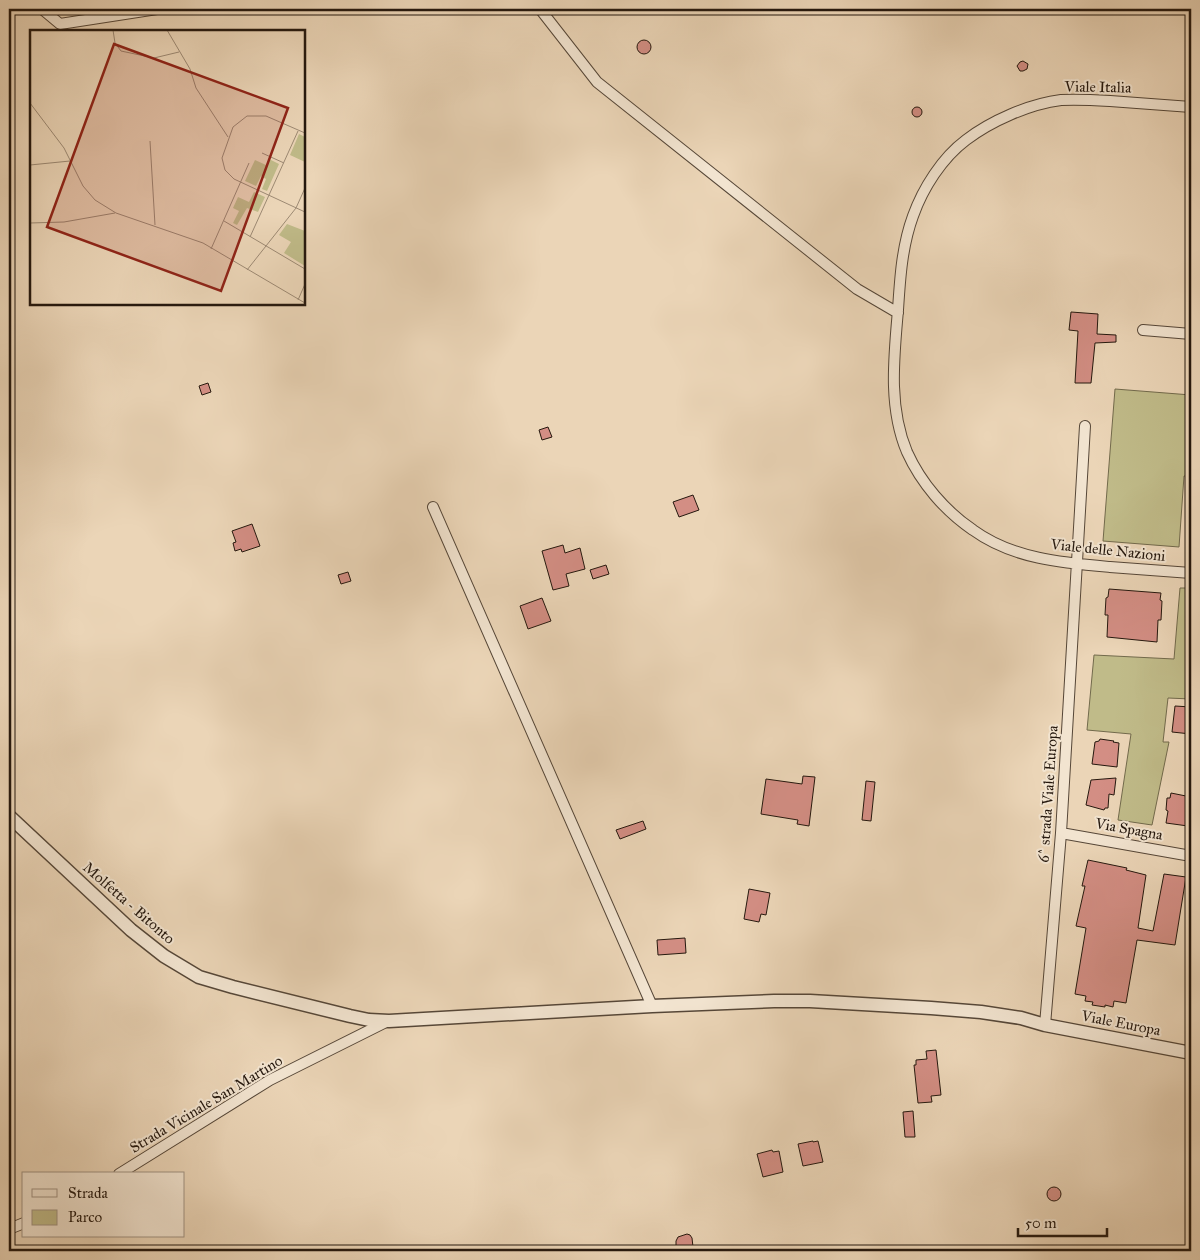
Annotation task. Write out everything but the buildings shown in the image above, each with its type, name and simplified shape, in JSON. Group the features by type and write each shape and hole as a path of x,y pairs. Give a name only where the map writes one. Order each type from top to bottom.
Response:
{"street":[{"path":"42,9 60,24 157,9"},
{"path":"540,9 597,82 857,288 898,313"},
{"name":"Viale Italia","path":"898,313 903,256 913,215 926,188 941,164 966,140 1008,116 1060,100 1080,99 1191,107"},
{"name":"Viale delle Nazioni","path":"898,313 894,359 894,391 899,424 906,450 918,474 936,497 956,516 973,530 996,544 1026,555 1077,564 1191,573"},
{"path":"1143,330 1191,334"},
{"name":"6^ strada Viale Europa","path":"1046,1025 1061,833 1085,426"},
{"path":"433,507 652,1006"},
{"name":"Molfetta - Bitonto","path":"9,816 131,930 164,956 199,977 369,1020 389,1021 652,1006"},
{"name":"Via Spagna","path":"1061,833 1191,856"},
{"name":"Viale Europa","path":"652,1006 774,1001 981,1012 1021,1018 1046,1025 1191,1053"},
{"name":"Strada Vicinale San Martino","path":"122,1172 270,1080 389,1021"},
{"path":"9,1229 22,1224"}],"green space":[{"path":"1115,389 1191,395 1191,476 1184,476 1179,547 1103,541"},
{"path":"1180,588 1191,588 1191,699 1168,698 1163,742 1169,742 1152,825 1118,820 1131,734 1087,730 1094,655 1174,659"}]}
